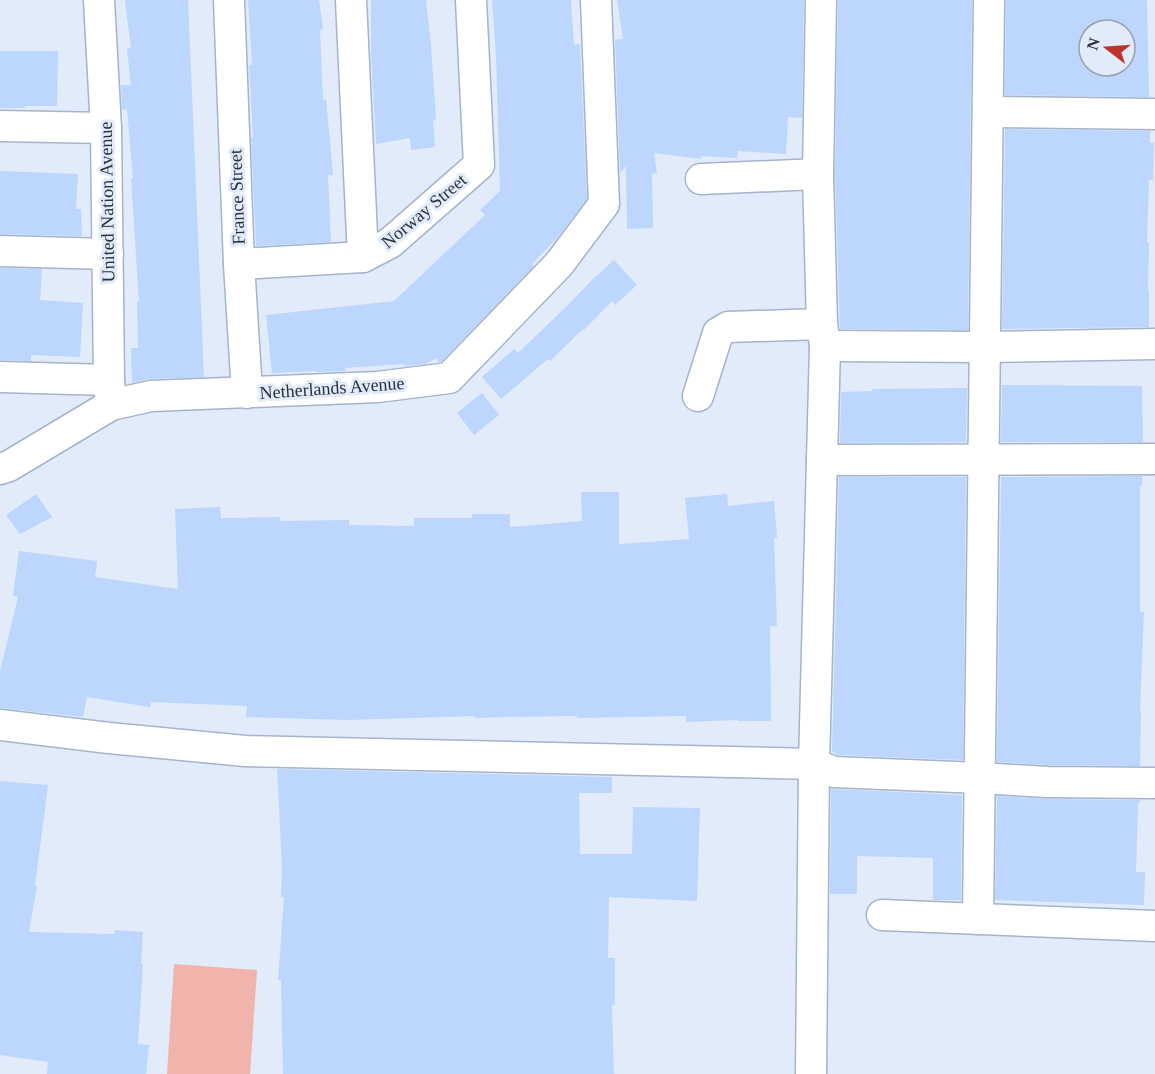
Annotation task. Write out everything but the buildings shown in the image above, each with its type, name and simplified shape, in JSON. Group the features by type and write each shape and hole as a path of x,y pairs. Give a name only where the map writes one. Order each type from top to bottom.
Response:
{"street":[{"name":"United Nation Avenue","path":"99,0 106,128 110,393"},
{"name":"France Street","path":"229,0 239,264 247,393"},
{"path":"351,0 363,257"},
{"name":"Norway Street","path":"239,264 363,257 390,243 479,165 471,0"},
{"name":"Netherlands Avenue","path":"0,469 9,466 110,393 152,396 247,393 378,387 449,378 559,264 604,204 596,0"},
{"path":"811,1074 814,764 822,460 823,335 818,174 821,0"},
{"path":"978,919 989,0"},
{"path":"988,112 1155,114"},
{"path":"0,126 106,128"},
{"path":"701,179 818,174"},
{"path":"0,251 108,254"},
{"path":"698,396 718,333 728,327 985,347 1155,344"},
{"path":"0,377 110,393"},
{"path":"822,460 1155,459"},
{"path":"0,725 245,751 814,764 834,772 1047,782 1155,783"},
{"path":"882,915 1155,926"}],"shaded area":[{"path":"174,964 257,970 250,1074 167,1074"}]}
